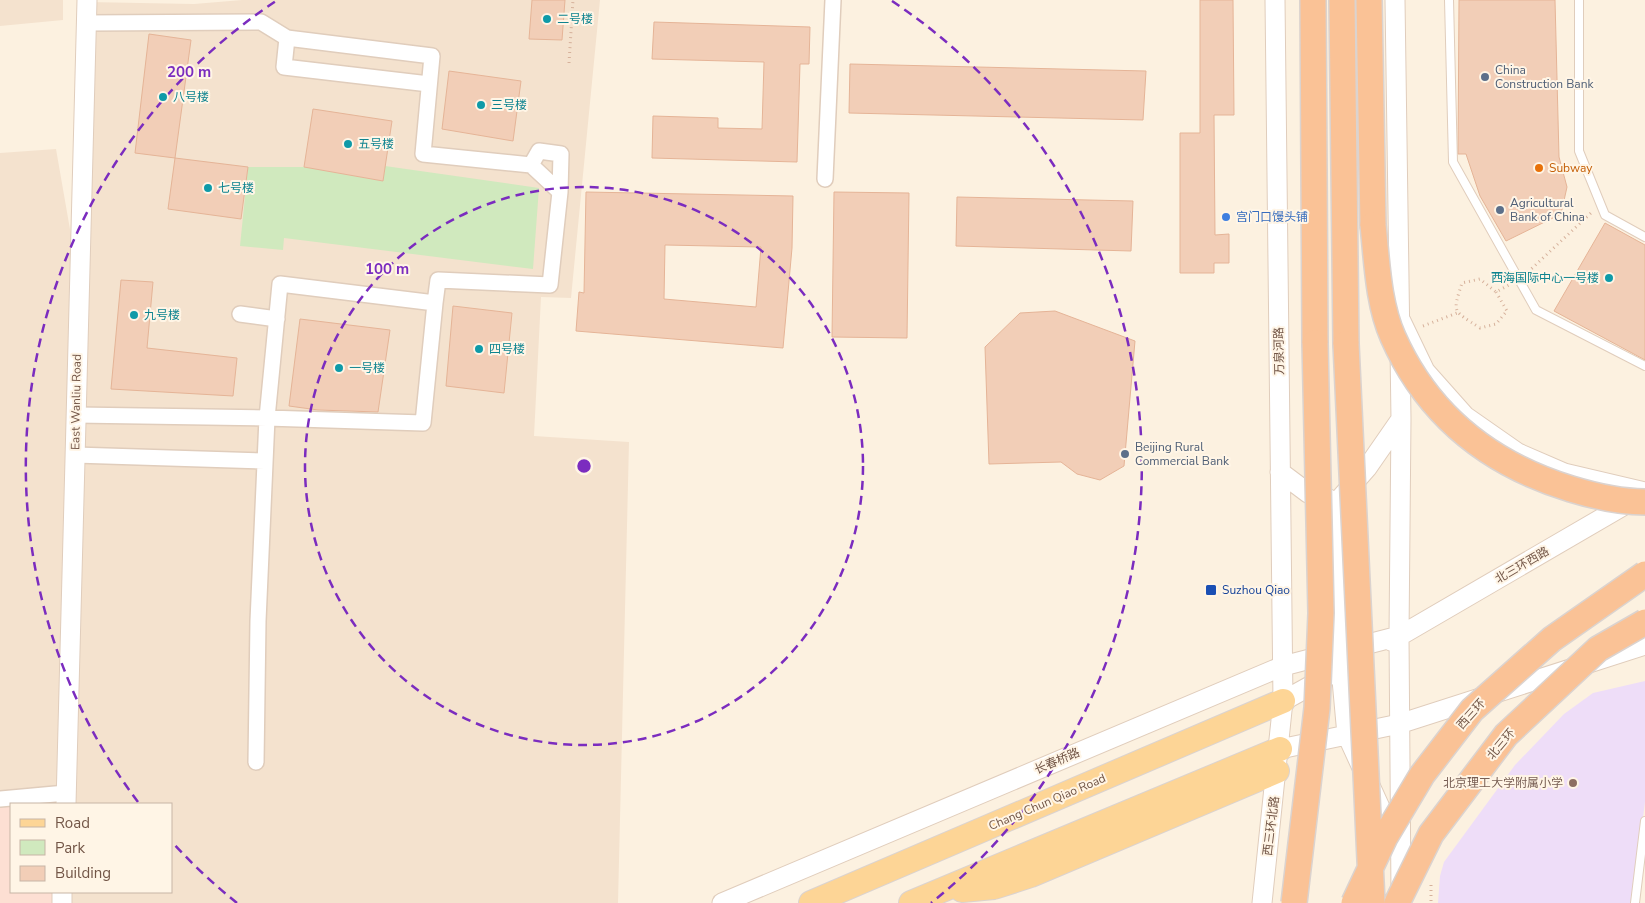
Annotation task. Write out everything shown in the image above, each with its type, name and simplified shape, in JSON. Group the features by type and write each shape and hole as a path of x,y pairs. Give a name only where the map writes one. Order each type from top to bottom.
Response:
{"highway":[{"path":"1294,903 1318,689 1321,613 1315,343 1313,0"},
{"path":"1342,0 1346,344 1372,903"},
{"path":"1369,0 1373,225 1379,285 1392,336 1414,377 1444,416 1485,451 1536,478 1590,495 1645,502"},
{"name":"西三环","path":"1354,903 1385,838 1422,776 1472,710 1552,639 1645,574"},
{"name":"北三环","path":"1397,903 1432,834 1506,735 1598,649 1645,622"}],"main road":[{"name":"Chang Chun Qiao Road","path":"811,903 1283,701"},
{"path":"911,903 1278,760"}],"street":[{"name":"East Wanliu Road","path":"66,798 87,0"},
{"path":"825,179 833,0"},
{"name":"万泉河路","path":"1275,0 1283,701"},
{"path":"1395,0 1398,315 1401,419 1399,636 1401,903"},
{"path":"86,23 261,22 287,38 432,56 423,154 531,165 560,192"},
{"path":"287,38 284,67 429,84"},
{"path":"76,415 423,423 438,280 550,286 560,192 561,154 539,151 531,165"},
{"path":"256,762 258,620 267,418 280,284 435,303"},
{"path":"240,314 277,319"},
{"path":"1398,315 1425,371 1465,416 1518,453 1564,473 1645,493"},
{"path":"1400,850 1349,740 1341,660 1338,502 1367,468 1401,419"},
{"path":"75,455 265,461"},
{"path":"1280,472 1308,493 1338,502"},
{"name":"北三环西路","path":"1341,660 1399,636 1645,493"},
{"path":"1278,760 1400,724 1645,644"},
{"path":"1283,701 1341,660"},
{"name":"长春桥路","path":"722,903 1282,666 1341,660"},
{"path":"1400,830 1418,778 1444,738 1508,689"},
{"name":"西三环北路","path":"1262,903 1283,701"},
{"path":"0,799 66,798"}],"lane":[{"path":"1449,0 1453,162 1536,310 1645,366"},
{"path":"1579,0 1579,151 1605,215 1645,238"},
{"path":"1635,903 1645,821"}],"path":[{"path":"569,63 574,0"},
{"path":"1496,292 1519,280 1601,204"},
{"path":"1480,279 1496,292 1507,311 1496,324 1480,328 1457,313 1455,306 1462,283 1480,279"},
{"path":"1407,332 1457,313"}],"shaded area":[{"path":"0,0 63,0 63,20 0,26"},
{"path":"242,0 600,0 571,298 541,297 534,436 629,442 618,903 59,903 60,893 172,893 172,803 50,803 0,799 0,153 56,149 79,281 87,2 194,4"},
{"name":"北京理工大学附属小学","path":"1645,681 1645,802 1632,903 1438,903 1440,876 1444,862 1515,765 1564,714 1593,693"},
{"path":"66,793 66,803 10,803 10,893 62,893 62,903 0,903 0,799"}],"green space":[{"path":"385,166 539,188 533,269 284,238 283,250 240,246 248,167 304,167 383,181"}],"building":[{"name":"二号楼","path":"532,0 565,0 562,40 529,39"},
{"path":"1200,0 1233,0 1234,115 1214,115 1215,235 1229,234 1229,263 1214,263 1214,273 1180,273 1180,133 1200,133"},
{"path":"1459,0 1555,0 1559,157 1567,187 1561,214 1506,241 1480,196 1466,154 1458,154"},
{"path":"654,22 810,27 809,64 800,64 797,162 652,158 653,116 718,118 718,128 762,129 764,62 652,59"},
{"name":"八号楼","path":"149,34 191,40 175,158 135,153"},
{"path":"850,64 1146,71 1143,120 849,113"},
{"name":"三号楼","path":"449,71 521,81 513,141 442,129"},
{"name":"五号楼","path":"313,109 392,121 383,181 304,167"},
{"name":"七号楼","path":"175,158 248,167 241,219 168,209"},
{"path":"586,192 793,196 792,248 783,348 576,331 579,292 584,293","holes":["665,245 761,247 756,307 664,299"]},
{"path":"834,192 909,193 907,338 832,337"},
{"path":"957,197 1133,201 1131,251 956,246"},
{"name":"西海国际中心一号楼","path":"1605,223 1645,245 1645,360 1554,311"},
{"name":"九号楼","path":"121,280 153,282 147,348 237,358 233,396 111,389"},
{"name":"四号楼","path":"453,306 512,313 504,393 446,386"},
{"path":"1055,311 1135,341 1124,466 1100,480 1077,474 1061,462 989,464 985,347 1020,313"},
{"name":"一号楼","path":"300,319 390,330 378,412 318,410 289,406"}],"place":[{"name":"二号楼","path":"547,19"},
{"name":"China Construction Bank","path":"1485,77"},
{"name":"八号楼","path":"163,97"},
{"name":"三号楼","path":"481,105"},
{"name":"五号楼","path":"348,144"},
{"name":"Subway","path":"1539,168"},
{"name":"七号楼","path":"208,188"},
{"name":"Agricultural Bank of China","path":"1500,210"},
{"name":"宫门口馒头铺","path":"1226,217"},
{"name":"西海国际中心一号楼","path":"1609,278"},
{"name":"九号楼","path":"134,315"},
{"name":"四号楼","path":"479,349"},
{"name":"一号楼","path":"339,368"},
{"name":"Beijing Rural Commercial Bank","path":"1125,454"},
{"name":"Suzhou Qiao","path":"1211,590"},
{"name":"北京理工大学附属小学","path":"1573,783"}]}
